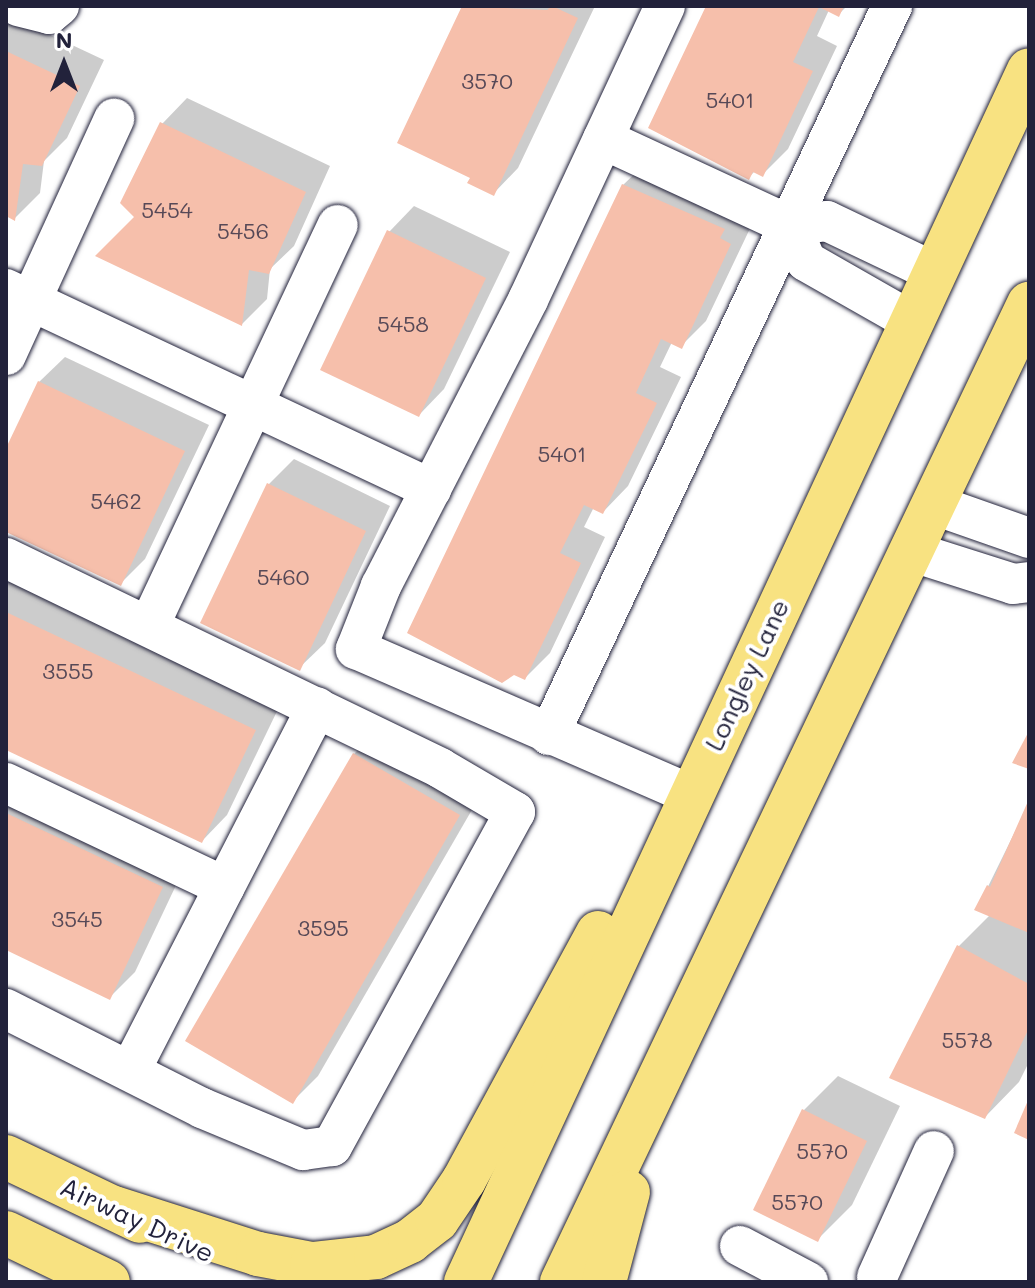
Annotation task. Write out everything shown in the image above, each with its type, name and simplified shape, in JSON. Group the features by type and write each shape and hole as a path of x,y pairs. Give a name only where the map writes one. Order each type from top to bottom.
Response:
{"main road":[{"name":"Longley Lane","path":"466,1282 1029,70"},
{"path":"562,1282 1029,304"},
{"path":"114,1208 258,1254 312,1264 376,1257 410,1241 437,1220 464,1180 643,854 688,803"},
{"path":"604,1282 656,1090"},
{"name":"Airway Drive","path":"6,1157 269,1282"},
{"path":"6,1233 108,1282"},
{"path":"6,1265 43,1282"}],"lane":[{"path":"18,6 49,14 59,6"},
{"path":"665,6 528,300 381,586 356,649 549,735 688,803"},
{"path":"549,735 892,6"},
{"path":"6,355 18,295 114,119"},
{"path":"603,139 791,226 827,221 934,272"},
{"path":"149,626 338,225"},
{"path":"791,226 806,261 911,321"},
{"path":"18,295 431,489"},
{"path":"935,505 1029,538"},
{"path":"913,552 1013,584 1029,582"},
{"path":"6,558 317,707 515,812 332,1146 303,1150 130,1071 6,1009"},
{"path":"130,1071 317,707"},
{"path":"6,783 225,887"},
{"path":"877,1277 934,1151"},
{"path":"740,1246 808,1282"}],"building":[{"path":"462,6 547,10 552,6 578,18 494,196 467,183 470,178 397,143"},
{"path":"706,6 844,6 839,17 819,7 793,62 813,71 763,177 753,172 749,180 648,128"},
{"path":"6,51 80,86 42,166 23,164 15,221 6,216"},
{"path":"160,122 306,192 269,274 249,270 242,326 95,256 134,217 120,203"},
{"path":"622,184 725,229 720,238 731,244 682,349 661,339 636,393 657,403 603,514 584,505 560,553 581,563 525,680 514,675 502,683 407,633"},
{"path":"387,230 486,278 419,417 320,370"},
{"path":"38,381 185,451 121,586 6,532 6,448"},
{"path":"267,483 366,531 300,671 200,623"},
{"path":"6,612 256,730 202,843 6,750"},
{"path":"1029,731 1029,769 1012,763"},
{"path":"353,753 460,815 293,1104 185,1041"},
{"path":"1029,799 1029,933 974,910 987,885 990,887"},
{"path":"6,813 163,887 110,1000 6,950"},
{"path":"957,945 1029,984 1029,1028 985,1119 889,1078"},
{"path":"1029,1098 1029,1140 1014,1133"},
{"path":"802,1109 867,1141 818,1242 753,1210"}]}
